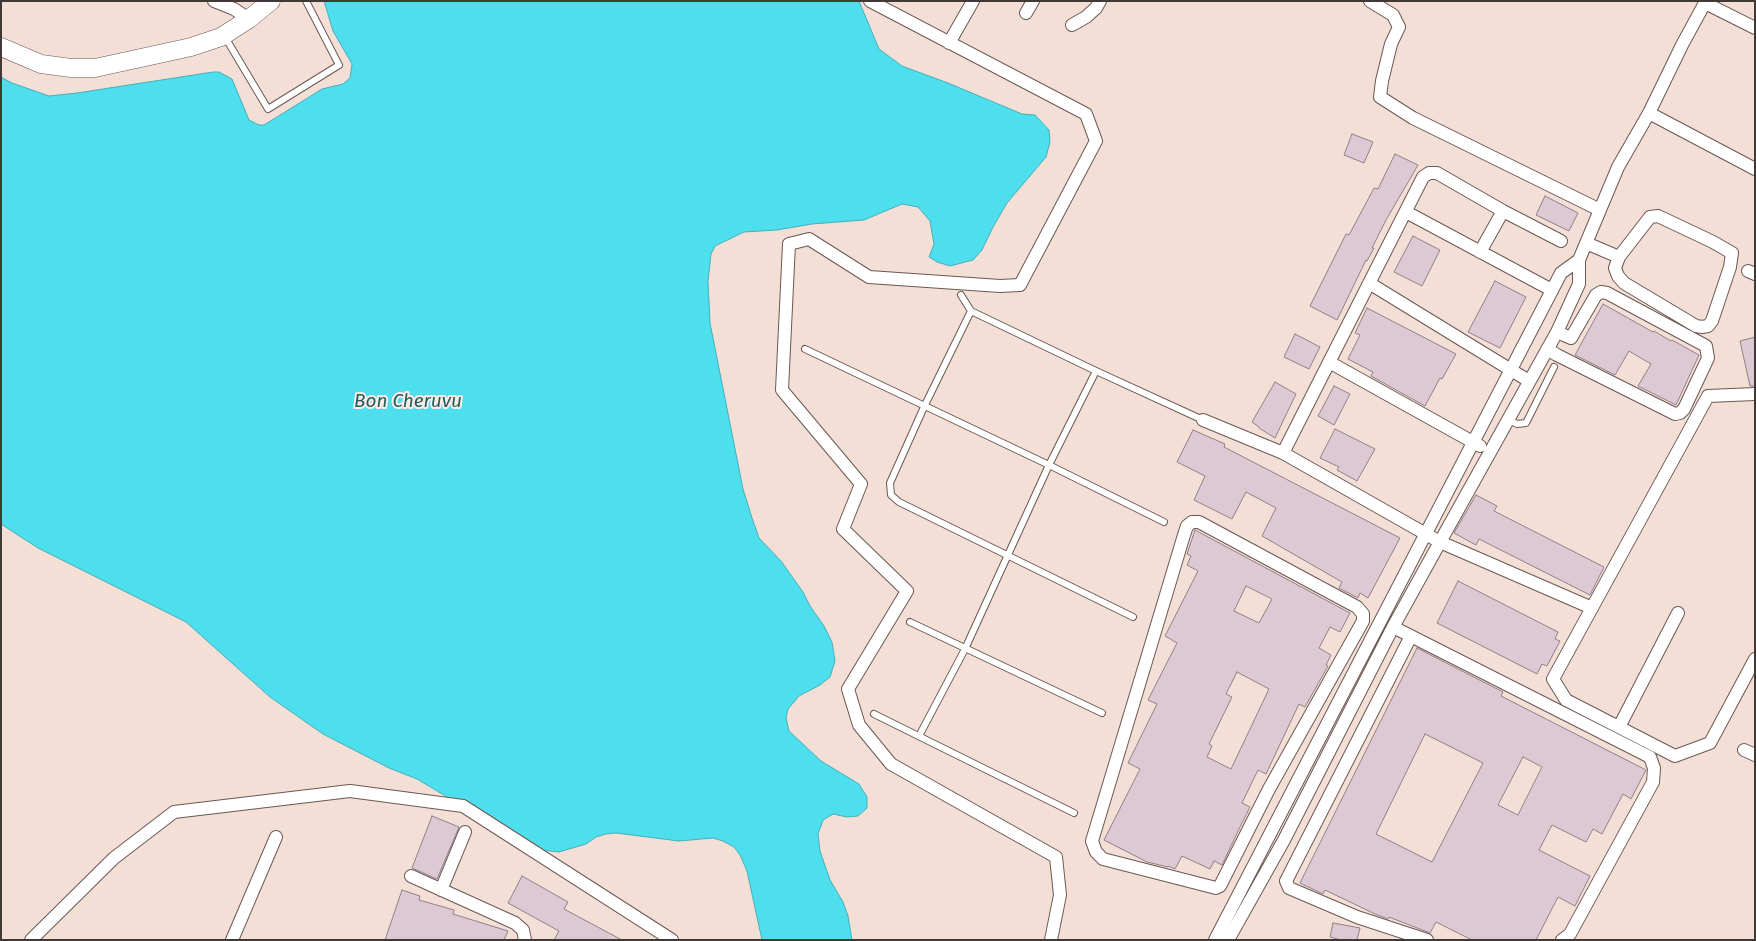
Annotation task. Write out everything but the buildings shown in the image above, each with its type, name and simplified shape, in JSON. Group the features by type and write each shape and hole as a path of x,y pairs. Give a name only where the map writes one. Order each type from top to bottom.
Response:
{"street":[{"path":"214,1 234,9 249,19"},
{"path":"1,47 41,64 71,68 95,68 191,47 224,35 249,19 271,1"},
{"path":"870,1 1086,114 1096,142 1020,285 1000,286 869,277 809,239 790,244 782,390 861,484 844,529 907,591 848,689 859,724 891,764 1056,858 1060,895 1051,940"},
{"path":"949,43 972,1"},
{"path":"1026,13 1033,1"},
{"path":"1072,25 1086,17 1096,8 1100,1"},
{"path":"1370,1 1393,15 1399,27 1391,44 1380,97 1413,118 1600,210"},
{"path":"1215,940 1228,931 1259,885 1393,628 1489,451 1557,332 1579,284 1579,260 1618,167 1649,113 1705,2 1755,28"},
{"path":"1649,113 1755,169"},
{"path":"1283,453 1423,177 1429,173 1437,173 1503,211 1561,241"},
{"path":"1480,252 1503,211"},
{"path":"1406,212 1548,288 1552,292"},
{"path":"1658,216 1732,253 1730,267 1712,321 1708,326 1696,326 1624,283 1618,276 1615,268 1620,257 1650,217 1658,216"},
{"path":"1586,243 1620,257"},
{"path":"1228,931 1283,809 1510,371 1562,273 1579,260"},
{"path":"1369,283 1529,381"},
{"path":"1547,349 1674,414 1680,413 1684,409 1708,358 1706,346 1607,293 1601,292 1596,295 1571,338 1557,332"},
{"path":"1329,362 1489,451"},
{"path":"1755,394 1708,396 1553,678 1566,700 1675,756 1710,743 1755,659"},
{"path":"1203,420 1283,453 1440,542 1592,608"},
{"path":"1192,522 1200,522 1357,607 1363,614 1363,621 1269,789 1259,811 1220,886 1216,888 1104,859 1096,852 1092,841 1184,535 1187,526 1192,522"},
{"path":"1619,727 1678,613"},
{"path":"1393,628 1650,757 1654,768 1653,782 1570,934 1562,940"},
{"path":"1286,881 1410,636"},
{"path":"1269,789 1283,809 1296,816"},
{"path":"31,940 114,858 174,812 350,791 464,806 672,940"},
{"path":"1259,811 1283,809"},
{"path":"441,890 465,832"},
{"path":"232,940 276,837"},
{"path":"1284,840 1283,858 1294,863"},
{"path":"411,876 515,923 522,930 525,940"},
{"path":"1259,885 1275,877 1286,881 1289,888 1357,918 1428,940"}],"lane":[{"path":"224,35 268,109 339,65 306,1"},
{"path":"960,295 972,311 1203,420"},
{"path":"972,311 924,407 890,483 891,495 899,502 1007,557 1133,617"},
{"path":"805,349 1164,522"},
{"path":"1507,419 1517,424 1526,422 1554,367"},
{"path":"919,736 965,649 1049,465 1096,371"},
{"path":"910,622 1102,713"},
{"path":"874,714 1074,813"}],"water":[{"name":"Bon Cheruvu","path":"324,1 859,1 879,49 902,66 1022,114 1035,115 1049,130 1050,142 1046,157 1007,203 982,250 973,260 950,266 929,257 934,244 930,221 918,207 902,204 864,220 744,232 715,246 711,254 708,281 710,323 743,489 752,518 759,538 781,561 803,592 832,642 835,661 830,677 820,685 799,696 788,709 786,718 789,731 821,761 859,784 867,797 867,808 858,816 847,817 833,814 823,820 818,834 820,851 830,880 843,902 848,916 852,940 762,940 747,871 740,855 734,847 713,838 679,841 616,833 596,837 586,844 559,852 542,850 417,779 389,768 323,734 270,697 186,622 38,548 1,524 1,77 12,83 49,96 219,72 232,79 249,120 259,125 264,125 322,89 343,84 350,78 352,64 333,31"}]}
